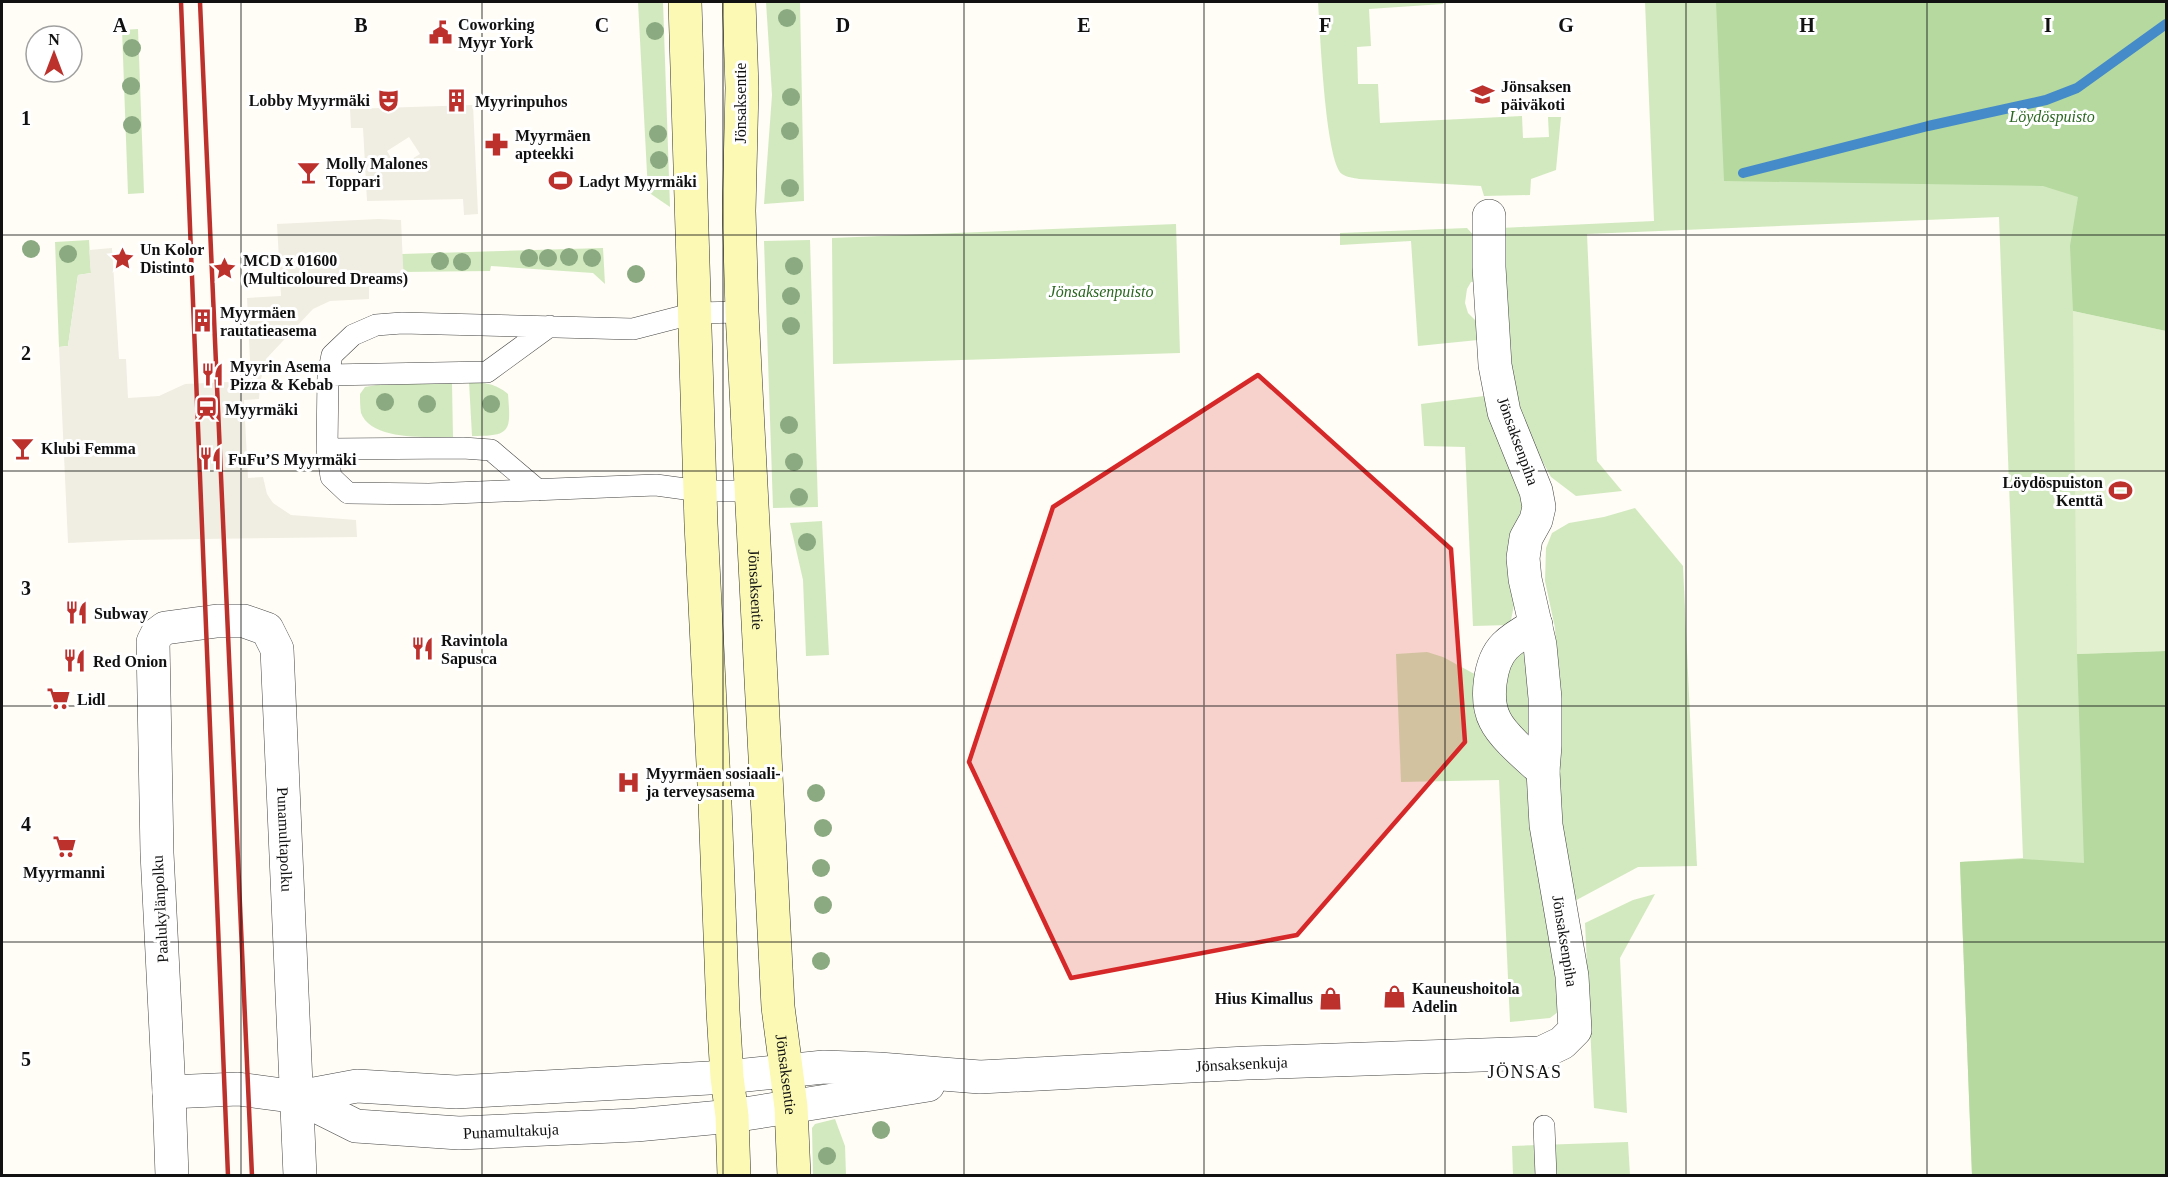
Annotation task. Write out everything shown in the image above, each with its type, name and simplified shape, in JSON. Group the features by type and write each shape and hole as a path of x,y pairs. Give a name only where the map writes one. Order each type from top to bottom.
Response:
{"main road":[{"path":"685,2 700,491 727,1077 732,1116 734,1176"},
{"name":"Jönsaksentie","path":"738,2 742,88 739,211 742,312 778,1007 791,1107 794,1176"}],"street":[{"name":"Jönsaksenpiha","path":"1489,216 1489,267 1495,364 1504,412 1536,491 1539,507 1536,520 1526,538 1523,558 1525,579 1540,645 1545,698 1545,746 1542,771 1546,825 1572,976 1575,1030 1562,1043 1541,1053 1501,1054"},
{"name":"Punamultapolku","path":"153,642 157,634 165,628 217,621 244,621 267,629 277,650 300,1176"},
{"path":"1536,625 1518,635 1503,648 1491,675 1489,701 1495,721 1542,771"},
{"name":"Paalukylänpolku","path":"153,642 157,853 170,1092 172,1176"},
{"name":"Jönsaksenkuja","path":"732,1116 980,1077 1247,1063 1501,1054"},
{"name":"Jönsaksenkuja","path":"727,1077 824,1067 980,1077"},
{"name":"Punamultakuja","path":"170,1092 238,1089 298,1097 357,1086 456,1092 727,1077"},
{"name":"Punamultakuja","path":"298,1097 356,1126 459,1134 636,1125 732,1116"}],"lane":[{"path":"742,312 695,313 633,329 458,323 376,325 353,334 332,355 328,375 327,449 331,477 348,493 429,494 662,485 700,491 752,491"},
{"path":"328,375 487,372 550,326"},
{"path":"327,449 463,448 491,450 538,490"},
{"path":"1544,1126 1546,1176"}],"highlighted area":[{"path":"1258,375 1451,549 1465,742 1297,935 1071,978 969,762 1053,507"}],"green space":[{"path":"638,2 663,2 670,207 648,192"},
{"path":"766,2 800,2 804,201 764,204 772,95"},
{"path":"1318,2 1443,2 1443,4 1369,9 1371,46 1357,47 1358,84 1378,84 1380,123 1522,116 1523,138 1549,137 1548,117 1561,117 1556,170 1531,179 1530,195 1484,196 1481,186 1359,179 1342,174 1336,164 1327,121"},
{"name":"Löydöspuisto","path":"1645,2 2166,2 2166,1175 1972,1175 1960,862 2023,858 1999,217 1587,234 1597,461 1622,491 1576,496 1551,477 1530,439 1510,389 1501,228 1654,221"},
{"path":"1716,2 2166,2 2166,331 2073,311 2070,246 2078,197 2043,186 1724,181"},
{"path":"138,29 144,193 128,194 122,30"},
{"name":"Jönsaksenpuisto","path":"1176,224 1180,353 833,364 832,238"},
{"path":"1467,228 1477,239 1481,281 1471,282 1467,289 1465,303 1468,313 1476,321 1478,340 1418,346 1411,241 1340,245 1340,233"},
{"path":"89,240 91,273 78,275 68,346 59,347 55,242"},
{"path":"810,240 818,507 773,508 764,241"},
{"path":"603,248 605,284 593,273 491,266 490,271 402,272 402,254"},
{"name":"Löydöspuiston Kenttä","path":"2073,311 2166,331 2166,651 2077,654"},
{"path":"469,382 485,383 508,394 508,424 501,433 472,436"},
{"path":"452,383 453,437 416,437 388,433 376,429 361,413 360,394 365,387"},
{"path":"1492,395 1527,504 1511,579 1514,605 1510,625 1473,626 1465,447 1424,446 1421,404"},
{"path":"1635,508 1683,566 1697,866 1638,867 1571,903 1555,818 1558,683 1555,628 1545,581 1546,548 1552,533 1569,523 1604,517"},
{"path":"822,521 829,655 806,656 803,580 790,523"},
{"path":"1529,637 1539,760 1502,720 1510,655"},
{"path":"2166,651 2166,1175 1972,1175 1960,862 2023,859 2084,863 2077,654"},
{"path":"1427,652 1443,657 1480,677 1533,772 1562,1009 1550,1018 1510,1022 1499,780 1401,782 1396,654"},
{"path":"1655,894 1620,958 1627,1113 1594,1108 1585,923 1633,900"},
{"path":"835,1119 845,1146 846,1175 813,1175 812,1128 815,1124"},
{"path":"1628,1142 1630,1175 1513,1175 1512,1146"}],"shaded area":[{"path":"473,105 478,214 464,215 463,199 367,201 363,128 351,128 350,109","holes":["409,137 420,154 397,168 387,151"]},
{"path":"401,220 404,286 369,287 369,299 330,301 313,309 266,359 259,399 244,400 248,478 263,477 267,494 273,503 291,515 356,520 357,537 68,543 59,347 68,346 78,275 91,273 89,250 112,248 119,359 126,359 128,398 159,396 185,384 251,381 247,298 281,296 277,224"}],"waterway":[{"path":"1743,173 1928,126 2046,100 2077,88 2166,24"}],"railway":[{"path":"181,2 228,1176"},
{"path":"200,2 252,1176"}],"place":[{"name":"Coworking Myyr York","path":"440,33"},
{"name":"Jönsaksen päiväkoti","path":"1483,95"},
{"name":"Lobby Myyrmäki","path":"388,100"},
{"name":"Myyrinpuhos","path":"457,101"},
{"name":"Myyrmäen apteekki","path":"497,144"},
{"name":"Molly Malones Toppari","path":"308,172"},
{"name":"Ladyt Myyrmäki","path":"561,181"},
{"name":"Un Kolor Distinto","path":"122,258"},
{"name":"MCD x 01600 (Multicoloured Dreams)","path":"225,269"},
{"name":"Myyrmäen rautatieasema","path":"202,321"},
{"name":"Myyrin Asema Pizza & Kebab","path":"212,375"},
{"name":"Myyrmäki","path":"207,409"},
{"name":"Klubi Femma","path":"23,448"},
{"name":"FuFu’S Myyrmäki","path":"210,459"},
{"name":"Löydöspuiston Kenttä","path":"2121,491"},
{"name":"Subway","path":"76,613"},
{"name":"Ravintola Sapusca","path":"423,649"},
{"name":"Red Onion","path":"75,661"},
{"name":"Lidl","path":"59,699"},
{"name":"Myyrmäen sosiaali- ja terveysasema","path":"628,782"},
{"name":"Myyrmanni","path":"64,847"},
{"name":"Kauneushoitola Adelin","path":"1394,997"},
{"name":"Hius Kimallus","path":"1331,998"}],"district":[{"name":"JÖNSAS","path":"1525,1072"}]}
